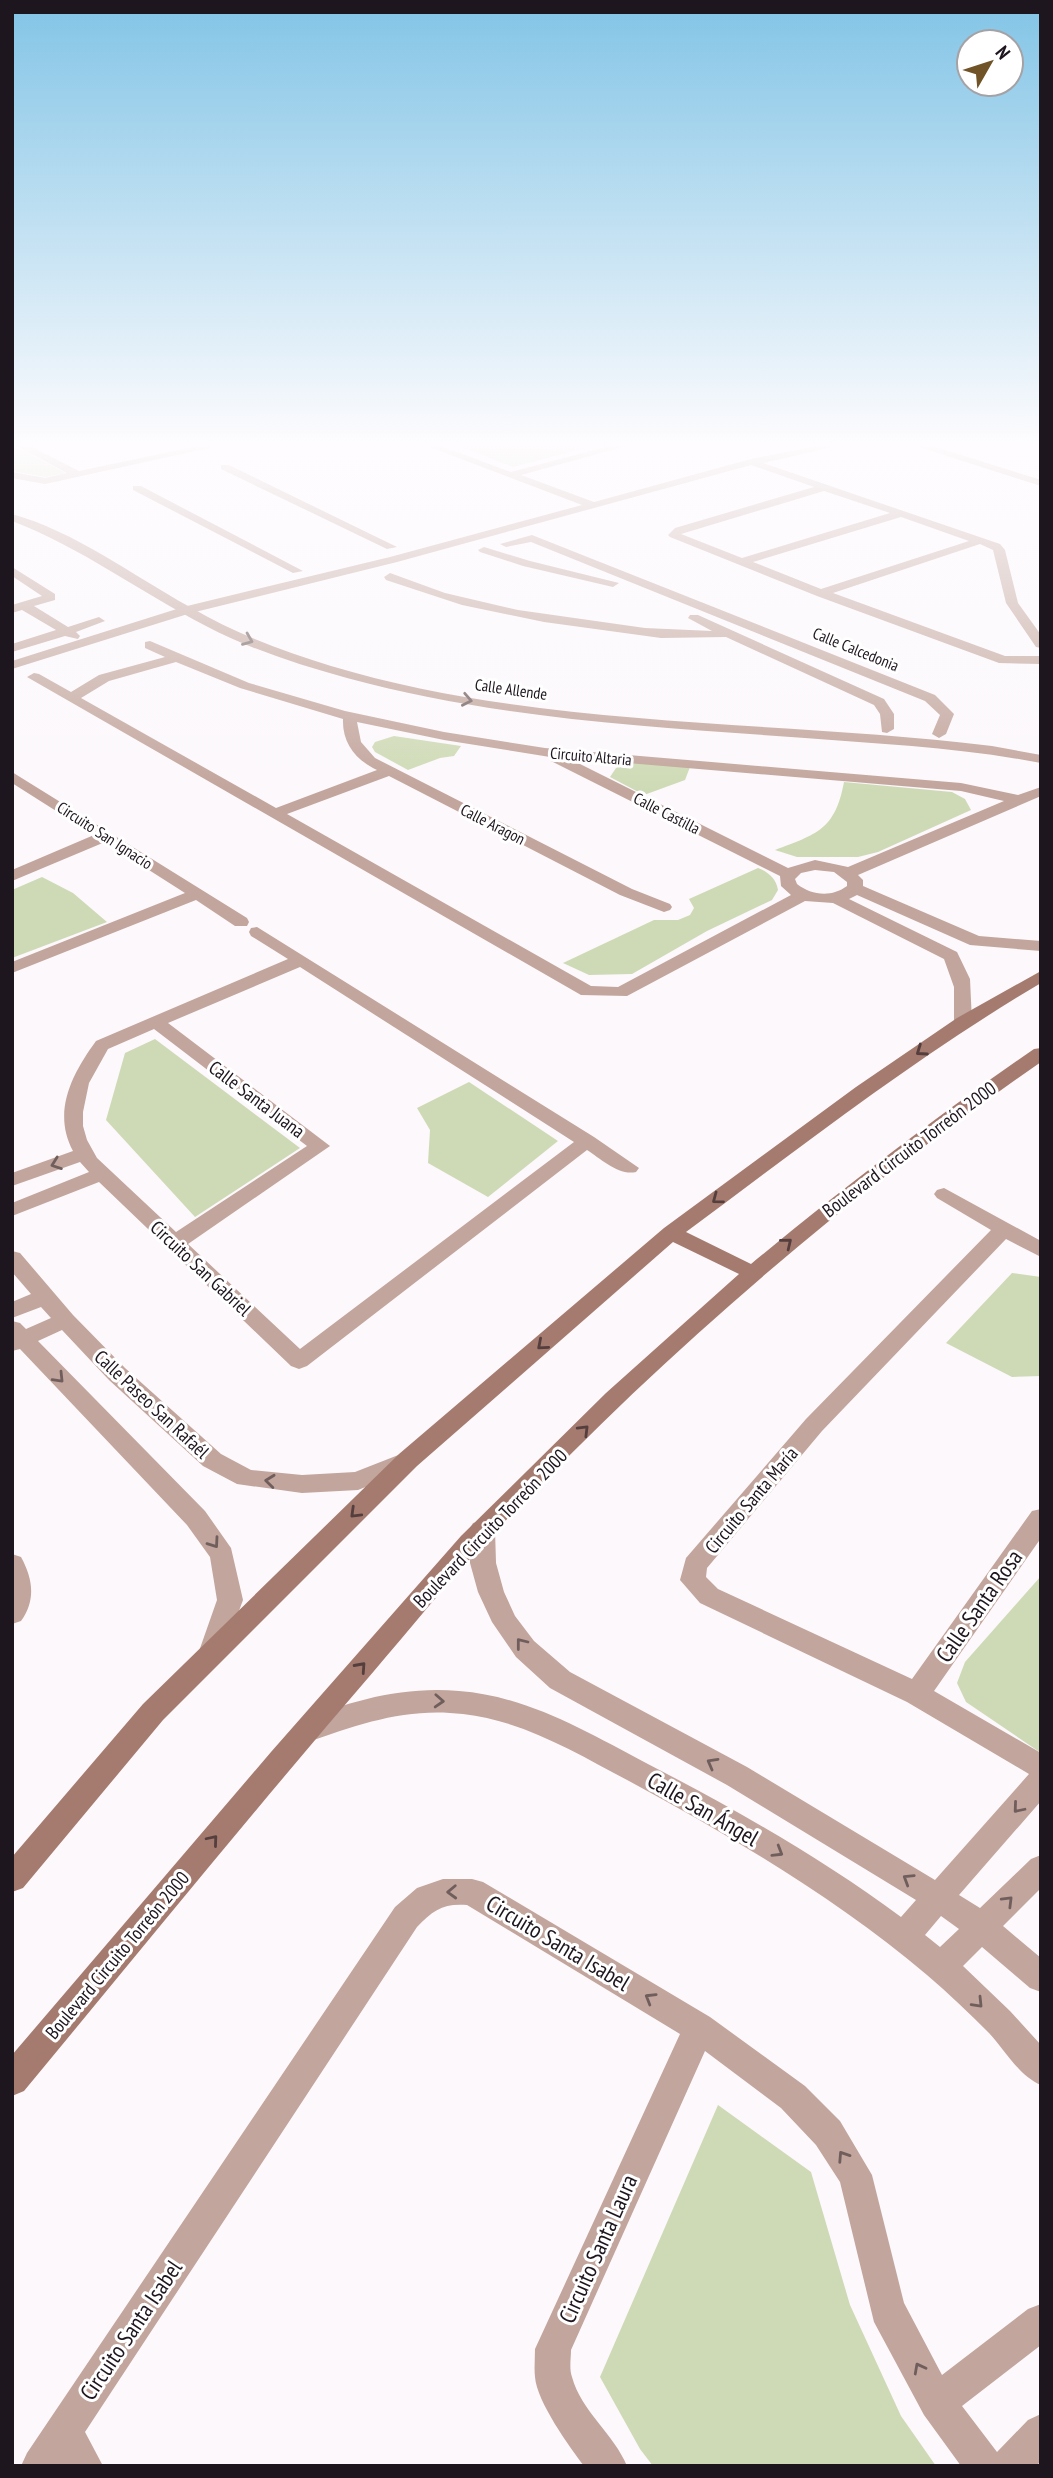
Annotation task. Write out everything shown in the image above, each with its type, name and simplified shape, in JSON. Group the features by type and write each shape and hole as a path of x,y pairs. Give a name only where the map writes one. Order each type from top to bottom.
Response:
{"main road":[{"path":"12,1879 153,1712 408,1460 671,1233 863,1091 963,1021 1041,975"},
{"name":"Boulevard Circuito Torreón 2000","path":"12,2080 303,1733 482,1530 751,1272 972,1098 1041,1053"},
{"path":"671,1233 751,1272"}],"street":[{"name":"Calle Allende","path":"101,562 172,602 207,606 309,649 421,679 495,692 627,709 939,734 1041,749"},
{"path":"129,562 145,571"},
{"path":"280,562 298,571"},
{"path":"12,665 190,604 333,562"},
{"path":"207,606 379,562"},
{"name":"Calle Calcedonia","path":"520,562 610,581 728,633 879,702 887,714 887,729"},
{"name":"Calle Calcedonia","path":"589,562 930,698 947,714 939,734"},
{"path":"740,562 1004,660 1041,660"},
{"path":"821,593 916,562"},
{"path":"1002,562 1012,603 1041,644"},
{"path":"12,570 51,597 16,609"},
{"path":"610,581 625,576"},
{"path":"390,577 443,597 554,621 678,635 728,633 751,626"},
{"path":"12,648 172,602"},
{"name":"Calle Allende","path":"190,604 249,641 338,671 404,688 483,703 591,717 967,747 1041,759"},
{"path":"16,609 83,641"},
{"path":"16,609 66,646"},
{"name":"Circuito Altaria","path":"150,645 271,695 350,717 421,732 545,752 961,788 1018,800"},
{"path":"71,698 86,688 126,670 176,658"},
{"path":"34,677 575,986 601,993 621,992 804,895"},
{"name":"Calle Aragon","path":"350,717 348,732 358,750 389,772 626,892 664,907"},
{"name":"Calle Castilla","path":"545,752 789,874"},
{"path":"274,814 389,772"},
{"name":"Circuito San Ignacio","path":"16,781 301,960"},
{"path":"1041,790 851,880 844,896 835,898 804,895 789,886 789,874 794,870 815,865 838,868 851,880 906,912 976,941 1041,946"},
{"path":"12,876 106,836"},
{"path":"12,968 197,894"},
{"path":"835,898 951,956 961,970 965,985 963,1021"},
{"path":"886,922 906,912"},
{"path":"951,956 976,941"},
{"path":"301,960 629,1168"},
{"name":"Circuito San Gabriel","path":"301,960 102,1045 86,1065 79,1084 73,1120 76,1138 84,1154 299,1361 587,1141"},
{"name":"Calle Santa Juana","path":"154,1021 320,1146 174,1243"},
{"path":"12,1180 84,1154"},
{"path":"12,1210 103,1174"},
{"path":"944,1194 1041,1250"},
{"name":"Circuito Santa María","path":"1004,1229 814,1425 692,1570 693,1580 709,1596 917,1694 1041,1767"},
{"name":"Calle Paseo San Rafaél","path":"12,1258 44,1297 117,1374 212,1460 246,1478 302,1484 358,1481 408,1460"},
{"path":"12,1311 44,1297"},
{"path":"65,1320 15,1337 196,1518 222,1555 230,1600 211,1654"},
{"name":"Calle Santa Rosa","path":"917,1694 1041,1518"},
{"path":"482,1530 483,1563 491,1592 505,1622 525,1649 560,1680 737,1776 937,1897 982,1927 1041,1978"},
{"path":"12,1564 20,1586 18,1608 12,1614"},
{"name":"Calle San Ángel","path":"303,1733 344,1714 393,1703 425,1700 484,1705 525,1717 572,1738 696,1802 809,1871 904,1936 942,1966 1041,2069"},
{"path":"904,1936 1041,1781"},
{"path":"942,1966 1041,1868"},
{"name":"Circuito Santa Isabel","path":"40,2466 398,1928 420,1902 447,1890 472,1892 699,2028 793,2097 828,2133 855,2175 887,2309 937,2402 984,2466"},
{"name":"Circuito Santa Laura","path":"608,2466 577,2426 553,2379 553,2349 699,2028"},
{"path":"937,2402 1041,2322"},
{"path":"62,2432 83,2466"},
{"path":"1010,2466 1041,2433"}],"green space":[{"path":"394,736 461,746 454,756 440,758 408,770 375,752 372,747 375,742"},
{"path":"630,762 690,767 685,780 644,795 610,777 616,768"},
{"path":"844,782 952,792 965,799 971,810 878,852 858,857 797,857 775,850 822,828 835,811"},
{"path":"758,868 775,882 778,890 772,900 707,931 632,974 589,975 563,963 654,920 678,920 690,915 694,908 689,899"},
{"path":"42,877 73,893 107,922 12,958 12,890"},
{"path":"155,1039 300,1148 195,1217 106,1120 125,1053"},
{"path":"469,1082 558,1141 488,1197 428,1163 430,1130 417,1108"},
{"path":"1012,1273 1041,1277 1041,1376 1012,1377 946,1343"},
{"path":"1041,1576 1041,1753 966,1702 957,1683 965,1662"},
{"path":"718,2105 811,2172 850,2305 901,2416 936,2466 653,2466 640,2449 600,2377"}]}
